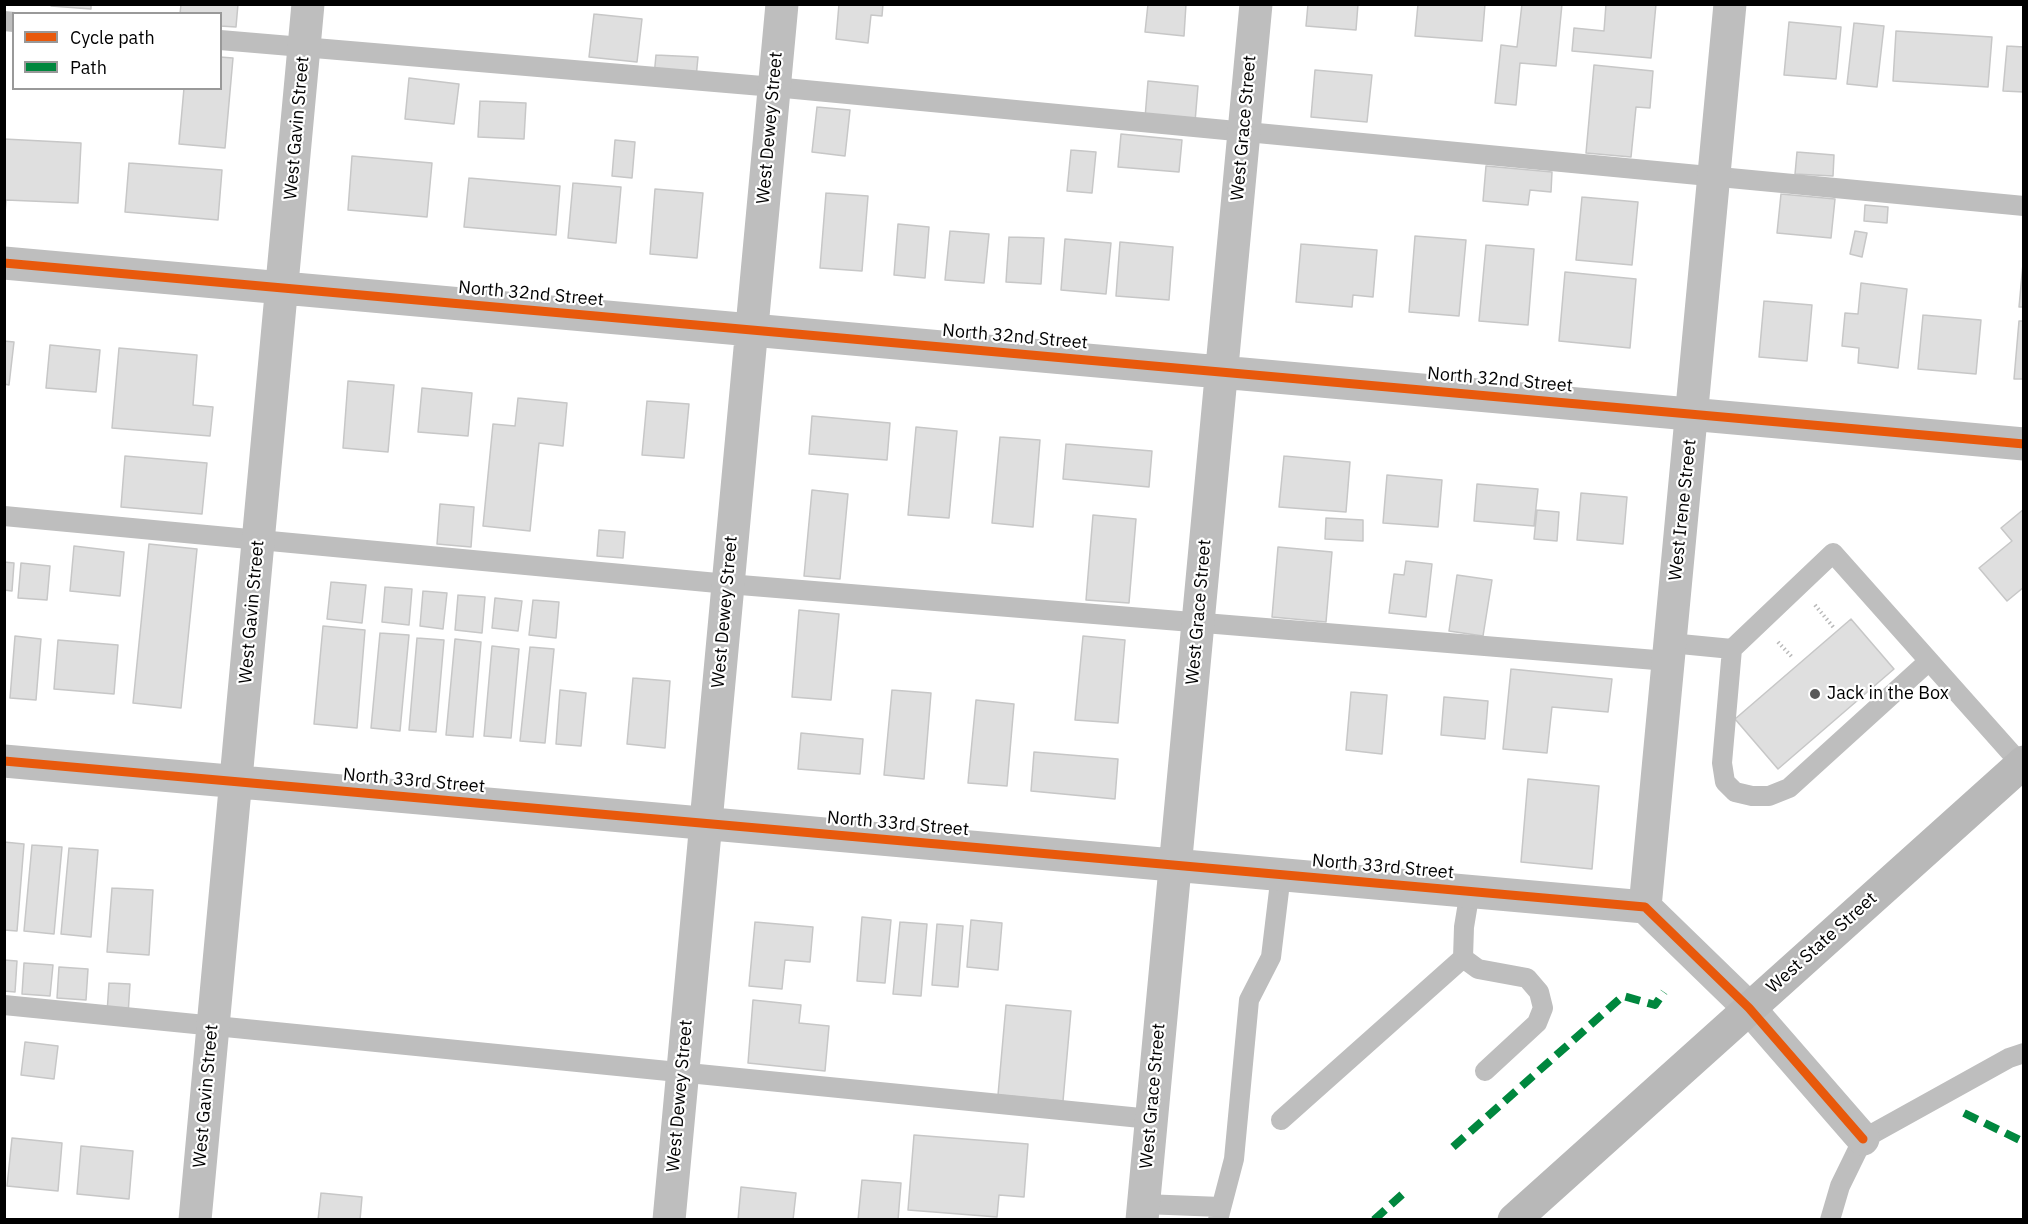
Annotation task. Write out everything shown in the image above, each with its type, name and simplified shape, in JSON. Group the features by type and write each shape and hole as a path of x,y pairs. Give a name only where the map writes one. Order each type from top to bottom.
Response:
{"main road":[{"name":"West State Street","path":"1514,1220 2022,763"}],"street":[{"name":"West Gavin Street","path":"195,1220 308,4"},
{"name":"West Dewey Street","path":"669,1220 782,4"},
{"name":"West Grace Street","path":"1143,1212 1256,4"},
{"name":"West Irene Street","path":"1645,907 1730,4"},
{"name":"North 32nd Street","path":"4,263 2024,444"},
{"name":"North 33rd Street","path":"4,761 1645,907"},
{"path":"1645,907 1749,1008 1863,1139"}],"lane":[{"path":"222,40 774,87 2024,206"},
{"path":"4,516 728,584 1198,622 1669,652 1732,650"},
{"path":"1929,661 1789,788 1769,796 1752,796 1735,792 1725,782 1722,763 1732,650 1833,553 2022,763"},
{"path":"1143,1212 1220,1214 1234,1159 1249,1000 1271,957 1281,874"},
{"path":"1281,1120 1463,958 1464,927 1470,891"},
{"path":"1463,958 1478,969 1527,978 1539,993 1543,1008 1537,1023 1485,1071"},
{"path":"4,1005 1151,1119"},
{"path":"1830,1220 1840,1186 1863,1139 2009,1058 2024,1053"}],"building":[{"path":"51,4 91,4 91,9 51,6"},
{"path":"181,4 238,4 236,27 222,26 222,12 180,12"},
{"path":"839,4 883,4 882,16 871,15 868,43 836,39"},
{"path":"1148,4 1186,4 1184,36 1145,32"},
{"path":"1308,4 1358,4 1356,30 1306,26"},
{"path":"1418,4 1485,4 1482,41 1415,36"},
{"path":"1522,4 1562,4 1556,66 1520,63 1516,105 1495,103 1501,45 1517,47"},
{"path":"1606,4 1656,4 1651,58 1572,51 1574,28 1604,31"},
{"path":"594,14 642,19 637,62 589,57"},
{"path":"1789,22 1841,27 1836,79 1784,75"},
{"path":"1854,23 1884,26 1877,87 1847,84"},
{"path":"1896,31 1992,37 1988,87 1893,81"},
{"path":"2007,46 2024,47 2024,92 2003,91"},
{"path":"656,55 698,57 696,78 654,76"},
{"path":"222,57 233,58 225,148 179,144 184,90 222,90"},
{"path":"1594,65 1653,71 1650,108 1636,107 1631,157 1586,153"},
{"path":"1315,70 1372,75 1367,122 1311,117"},
{"path":"409,78 459,84 454,124 405,119"},
{"path":"1148,81 1198,86 1195,122 1145,118"},
{"path":"480,101 526,103 524,139 478,137"},
{"path":"817,107 850,110 845,156 812,152"},
{"path":"1121,134 1182,140 1179,172 1118,167"},
{"path":"4,139 81,143 78,203 6,200 4,226"},
{"path":"615,140 635,142 632,178 612,176"},
{"path":"1071,150 1096,152 1092,193 1067,191"},
{"path":"1797,152 1834,155 1833,176 1795,174"},
{"path":"352,156 432,163 427,217 348,210"},
{"path":"129,163 222,170 218,220 125,212"},
{"path":"1486,166 1552,172 1551,192 1530,190 1528,205 1483,201"},
{"path":"469,178 560,186 556,235 464,227"},
{"path":"573,183 621,187 616,243 568,238"},
{"path":"655,189 703,193 697,258 650,254"},
{"path":"826,193 868,196 862,271 820,268"},
{"path":"1781,194 1835,199 1831,238 1777,233"},
{"path":"1582,197 1638,202 1632,265 1576,260"},
{"path":"1865,205 1888,207 1887,223 1864,221"},
{"path":"898,224 929,227 925,278 894,275"},
{"path":"950,231 989,234 984,283 945,280"},
{"path":"1855,231 1867,233 1862,257 1850,254"},
{"path":"1415,236 1466,240 1459,316 1409,312"},
{"path":"1009,237 1044,238 1041,284 1006,282"},
{"path":"1065,239 1111,243 1106,294 1061,290"},
{"path":"1120,242 1173,247 1169,300 1116,296"},
{"path":"1301,244 1377,250 1373,297 1353,295 1352,307 1296,302"},
{"path":"1486,245 1534,249 1528,325 1479,321"},
{"path":"2024,253 2024,307 2019,307"},
{"path":"1565,272 1636,279 1630,348 1559,341"},
{"path":"1861,283 1907,289 1898,368 1858,363 1859,348 1842,346 1845,313 1858,314"},
{"path":"1764,301 1812,305 1807,361 1759,357"},
{"path":"1923,315 1981,320 1976,374 1918,369"},
{"path":"2019,321 2024,321 2024,379 2014,379"},
{"path":"4,341 14,342 9,385 4,384"},
{"path":"50,345 100,350 96,392 46,388"},
{"path":"119,348 197,355 193,405 213,407 210,436 112,428"},
{"path":"348,381 394,385 388,452 343,448"},
{"path":"422,388 472,393 468,436 418,432"},
{"path":"518,398 567,403 563,446 539,443 530,531 483,526 493,424 515,426"},
{"path":"647,401 689,404 684,458 642,455"},
{"path":"812,416 890,423 887,460 809,454"},
{"path":"916,427 957,431 949,518 908,515"},
{"path":"1000,437 1040,440 1033,527 992,523"},
{"path":"1066,444 1152,451 1149,487 1063,479"},
{"path":"125,456 207,463 202,514 121,507"},
{"path":"1284,456 1350,462 1346,512 1279,507"},
{"path":"1387,475 1442,480 1438,527 1383,523"},
{"path":"1477,484 1538,489 1534,526 1474,521"},
{"path":"812,490 848,494 840,579 804,576"},
{"path":"1581,493 1627,497 1623,544 1577,540"},
{"path":"440,504 474,507 471,547 437,544"},
{"path":"2024,509 2024,587 2007,601 1979,568 2012,541 2001,528"},
{"path":"1537,510 1559,512 1557,541 1534,539"},
{"path":"1093,515 1136,519 1129,603 1086,600"},
{"path":"1326,518 1363,520 1363,541 1325,539"},
{"path":"599,530 625,532 623,558 597,556"},
{"path":"149,544 197,549 181,708 133,703"},
{"path":"74,546 124,552 120,596 70,591"},
{"path":"1278,547 1332,552 1326,622 1272,617"},
{"path":"1406,561 1432,564 1426,617 1389,613 1394,574 1404,575"},
{"path":"4,562 14,563 12,591 4,590"},
{"path":"21,563 50,566 47,600 18,598"},
{"path":"1457,575 1492,580 1483,636 1449,631"},
{"path":"331,582 366,585 362,623 327,619"},
{"path":"385,587 412,589 409,625 382,622"},
{"path":"423,591 447,593 443,629 420,626"},
{"path":"458,595 485,597 482,633 455,630"},
{"path":"495,598 522,601 518,631 492,628"},
{"path":"533,600 559,602 556,638 529,635"},
{"path":"799,610 839,614 831,700 792,697"},
{"name":"Jack in the Box","path":"1851,619 1894,669 1778,769 1735,719"},
{"path":"323,626 365,630 357,728 314,724"},
{"path":"380,633 409,635 400,731 371,728"},
{"path":"15,636 41,639 36,700 10,698"},
{"path":"1083,636 1125,640 1118,723 1075,720"},
{"path":"417,638 444,640 436,732 409,730"},
{"path":"455,639 481,642 473,737 446,735"},
{"path":"58,640 118,645 114,694 54,689"},
{"path":"492,646 519,649 511,738 484,736"},
{"path":"530,647 554,649 545,743 520,741"},
{"path":"1511,669 1612,679 1608,712 1552,707 1547,753 1503,749"},
{"path":"633,678 670,681 665,748 627,744"},
{"path":"560,690 586,693 581,746 556,744"},
{"path":"892,690 931,693 924,779 884,775"},
{"path":"1351,692 1387,695 1382,754 1346,750"},
{"path":"1444,697 1488,701 1485,739 1441,735"},
{"path":"976,700 1014,704 1007,786 968,783"},
{"path":"801,733 863,739 860,774 798,769"},
{"path":"1034,752 1118,759 1115,799 1031,791"},
{"path":"1528,779 1599,786 1592,869 1521,862"},
{"path":"4,842 24,844 17,931 4,930"},
{"path":"32,845 62,847 54,934 24,931"},
{"path":"69,848 98,850 91,937 61,934"},
{"path":"112,888 153,890 149,955 107,952"},
{"path":"862,917 891,920 885,983 857,981"},
{"path":"971,920 1002,923 998,970 967,967"},
{"path":"755,922 813,927 810,962 785,960 782,989 749,986"},
{"path":"900,922 927,924 921,996 893,994"},
{"path":"937,924 963,926 958,987 932,985"},
{"path":"4,960 17,961 15,992 4,991"},
{"path":"24,963 53,965 50,996 22,994"},
{"path":"59,967 88,969 86,1000 57,998"},
{"path":"109,983 130,984 128,1015 107,1013"},
{"path":"753,1000 801,1005 799,1023 829,1026 825,1071 748,1063"},
{"path":"1006,1005 1071,1011 1063,1101 998,1095"},
{"path":"25,1042 58,1046 54,1079 21,1075"},
{"path":"914,1135 1028,1144 1024,1197 999,1195 997,1217 908,1210"},
{"path":"12,1138 62,1143 58,1191 7,1186"},
{"path":"81,1146 133,1151 129,1199 77,1194"},
{"path":"862,1180 901,1183 898,1220 858,1220"},
{"path":"741,1187 796,1193 793,1220 738,1220"},
{"path":"321,1193 362,1197 360,1220 318,1220"}],"marked path":[{"path":"1453,1147 1623,996 1655,1005 1664,992"},
{"path":"1964,1113 2024,1142"},
{"path":"1374,1220 1407,1190"}],"cycle path":[{"path":"4,263 2024,444"},
{"path":"4,761 1645,907 1749,1008 1863,1139"}],"place":[{"name":"Jack in the Box","path":"1815,694"}]}
